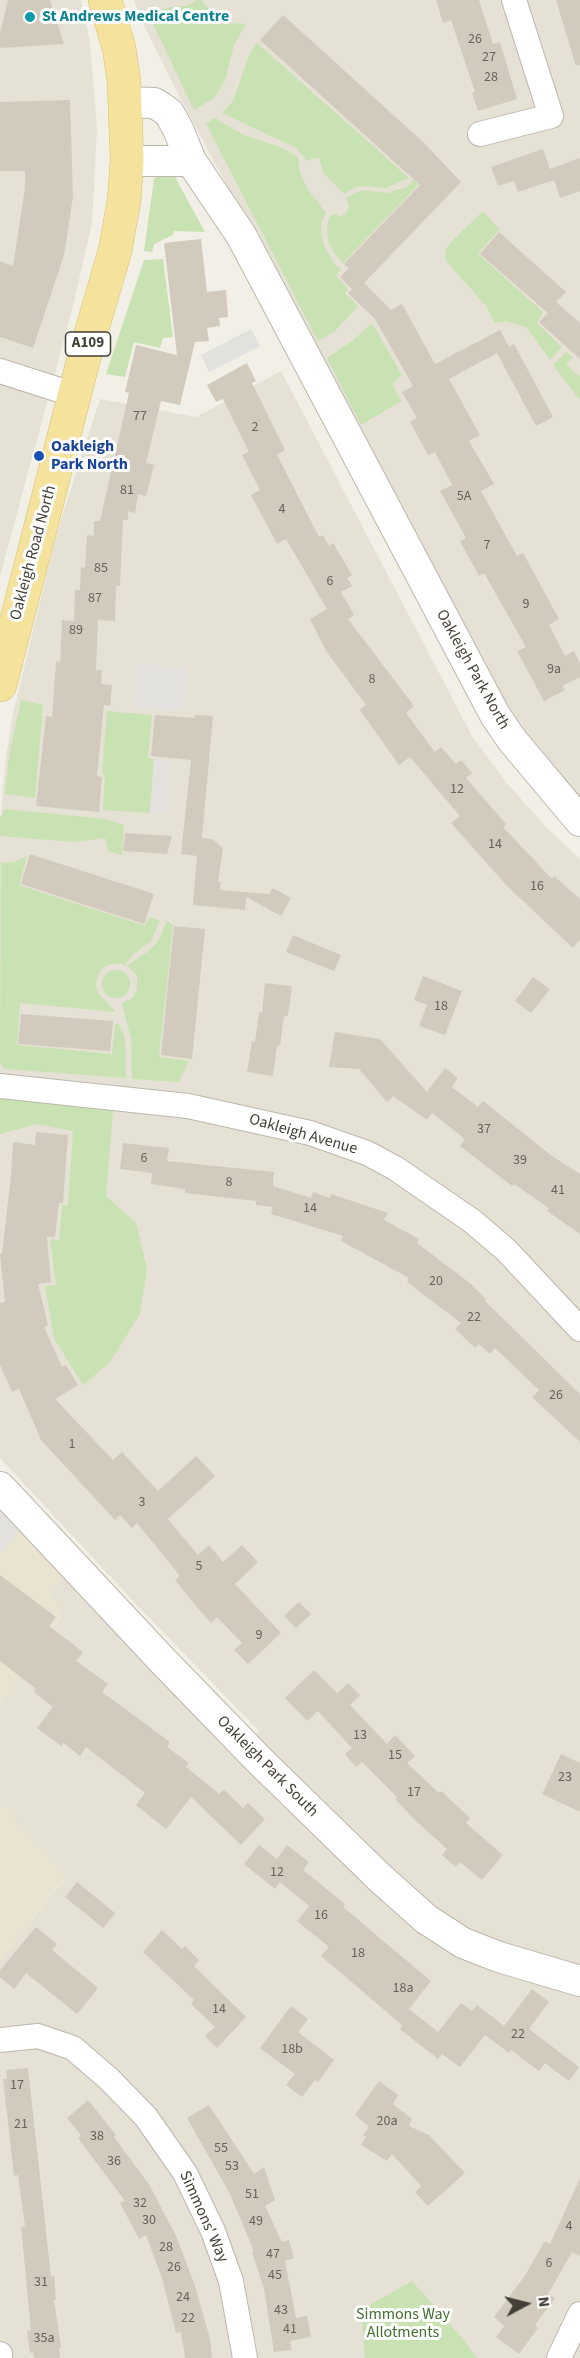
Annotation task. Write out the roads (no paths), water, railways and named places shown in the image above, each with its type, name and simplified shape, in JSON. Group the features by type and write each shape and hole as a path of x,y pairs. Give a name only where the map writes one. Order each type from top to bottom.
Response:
{"main road":[{"name":"Oakleigh Road North","path":"0,685 115,251 124,201 127,161 120,48 105,0"}],"street":[{"path":"480,134 551,116 514,0"},
{"name":"Oakleigh Park North","path":"125,102 154,103 169,113 188,152 241,235 495,715 512,740 580,821"},
{"path":"127,161 188,152"},
{"path":"0,371 75,395"},
{"name":"Oakleigh Avenue","path":"0,1086 188,1106 310,1133 367,1153 395,1168 472,1221 506,1250 580,1329"},
{"name":"Oakleigh Park South","path":"0,1487 259,1760 379,1877 426,1919 463,1943 499,1958 580,1981"},
{"name":"Simmons' Way","path":"0,2040 38,2036 73,2048 109,2079 146,2117 185,2173 213,2231 231,2281 245,2358"},
{"path":"559,2358 580,2314"}],"place":[{"name":"St Andrews Medical Centre","path":"30,17"},
{"name":"Oakleigh Park North","path":"39,456"}],"park label":[{"name":"Simmons Way Allotments","path":"403,2324"}]}
